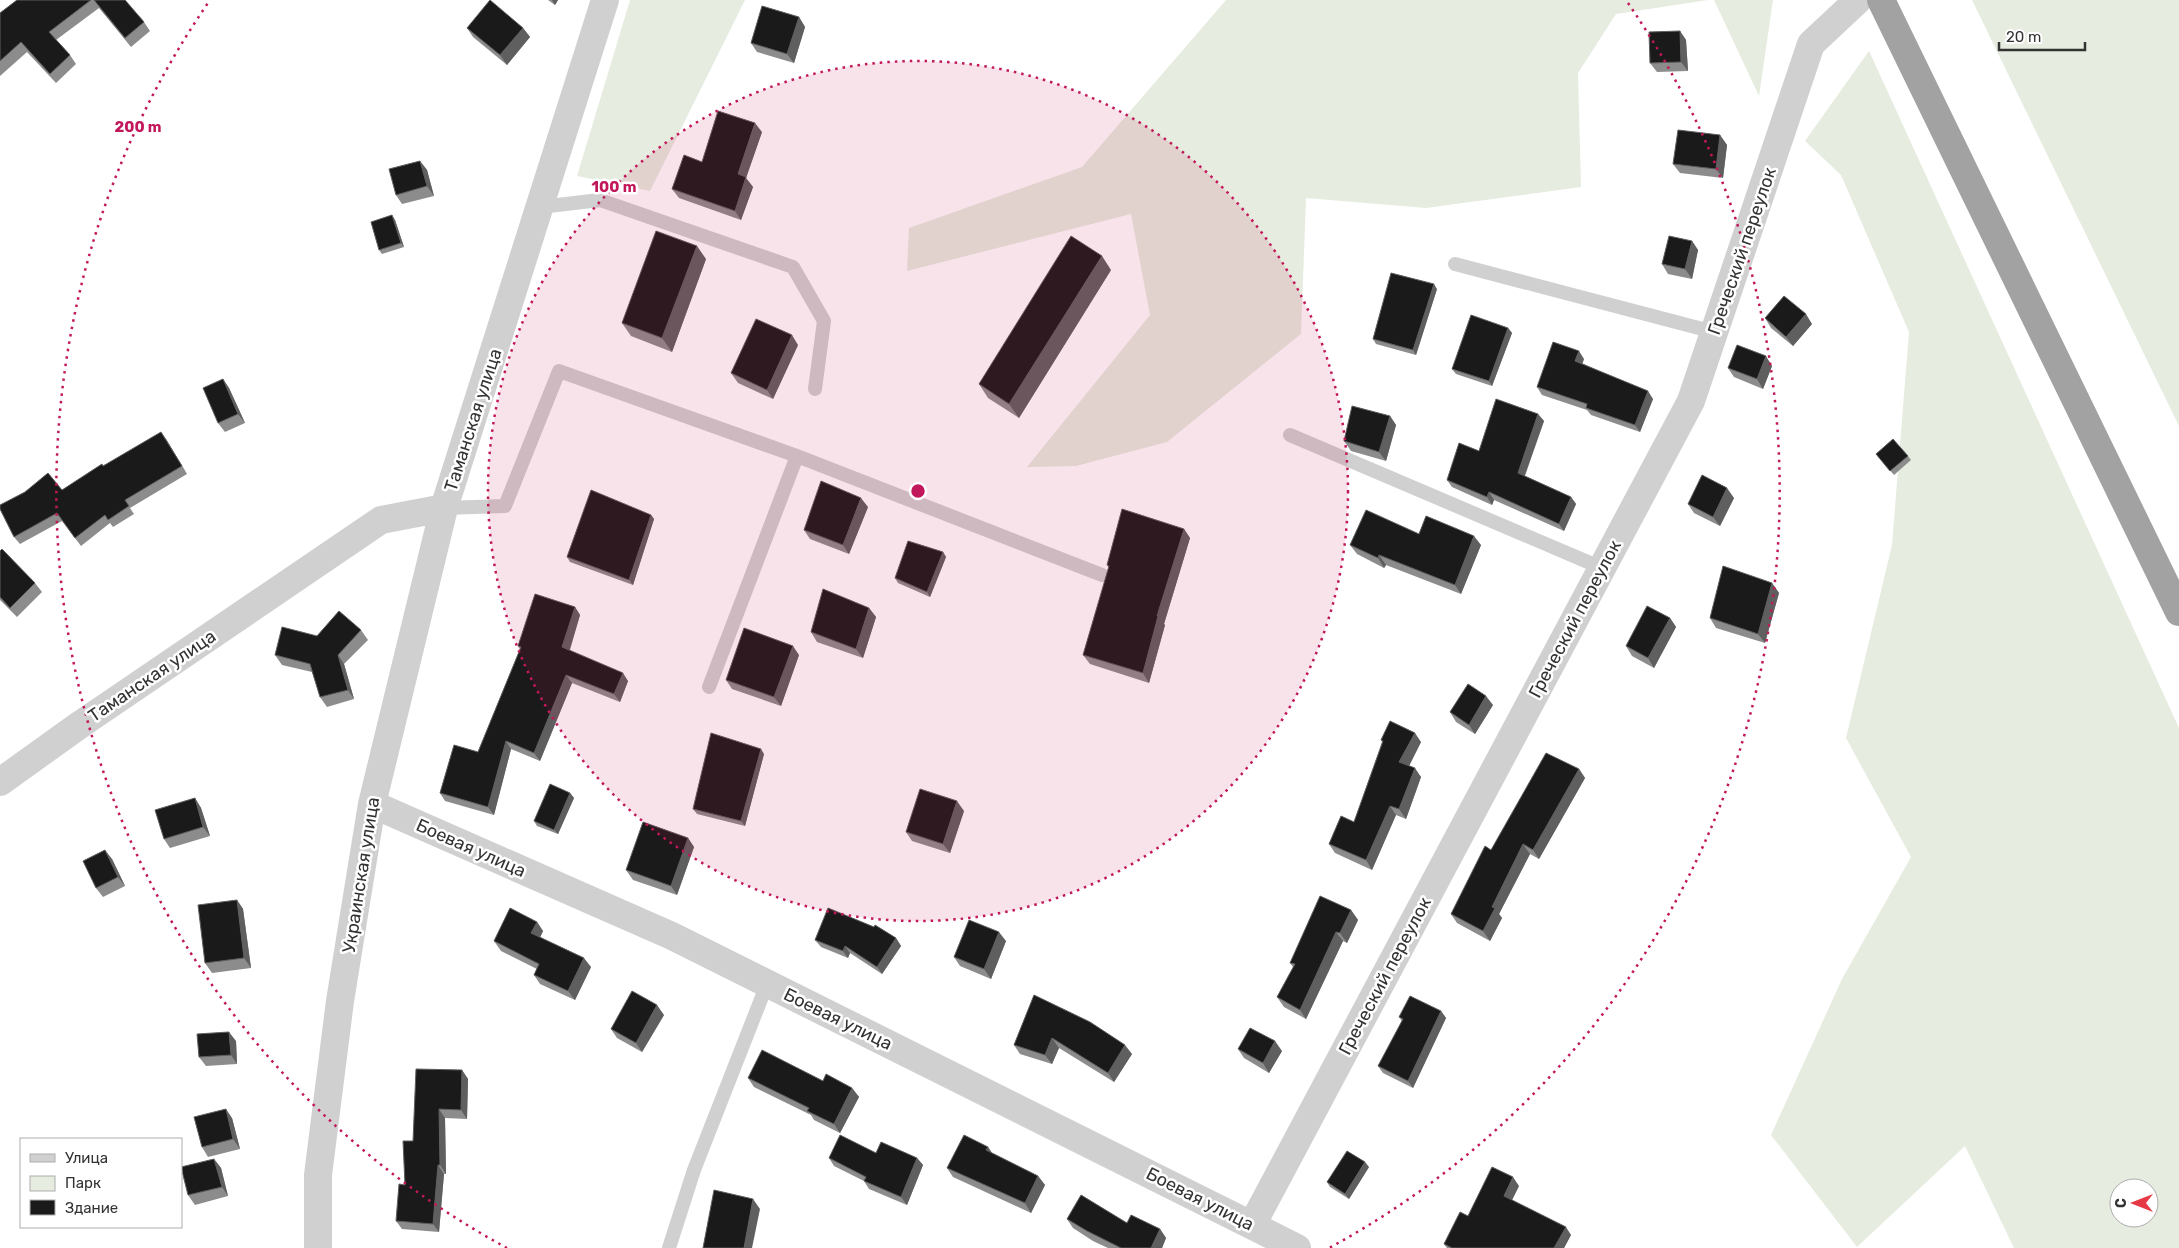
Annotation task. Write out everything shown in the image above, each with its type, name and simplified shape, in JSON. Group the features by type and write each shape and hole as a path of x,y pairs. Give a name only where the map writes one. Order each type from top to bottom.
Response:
{"highway":[{"path":"1881,0 2179,612"}],"street":[{"name":"Таманская улица","path":"0,782 81,724 381,520 444,508 605,0"},
{"name":"Греческий переулок","path":"1252,1225 1691,400 1812,44 1858,0"},
{"name":"Украинская улица","path":"318,1248 318,1175 340,1001 372,804 444,508"},
{"name":"Боевая улица","path":"372,804 672,936 1297,1248"}],"lane":[{"path":"540,207 600,200 793,267 824,321 815,389"},
{"path":"1455,264 1714,332"},
{"path":"444,508 505,506 559,371 797,456 1102,576"},
{"path":"1290,435 1602,568"},
{"path":"709,687 797,456"},
{"path":"669,1248 694,1170 768,984"}],"green space":[{"path":"630,0 745,0 650,191 577,176"},
{"path":"1226,0 1708,0 1616,14 1578,73 1581,187 1426,208 1306,198 1301,334 1167,442 1076,466 1027,467 1150,315 1131,214 907,271 909,228 1082,167"},
{"path":"1714,0 1773,0 1759,96"},
{"path":"1972,0 2179,0 2179,426"},
{"path":"1869,51 2179,728 2179,1248 2014,1248 1965,1146 1857,1247 1771,1135 1842,979 1911,857 1846,738 1892,545 1909,332 1841,175 1805,141"}],"building":[{"path":"17,0 91,0 49,32 70,55 50,74 21,42 0,61 0,13"},
{"path":"94,0 125,0 144,22 125,38"},
{"path":"490,0 523,28 500,55 467,28"},
{"path":"762,6 799,17 787,54 751,43"},
{"path":"1680,31 1681,62 1650,63 1649,32"},
{"path":"718,111 755,123 738,174 746,177 735,211 672,189 684,155 702,162"},
{"path":"1678,130 1720,135 1716,169 1673,164"},
{"path":"420,161 427,186 396,195 389,169"},
{"path":"392,215 401,243 379,250 371,222"},
{"path":"656,231 697,246 662,338 622,323"},
{"path":"1071,236 1102,256 1009,404 979,384"},
{"path":"1669,236 1692,241 1685,269 1662,264"},
{"path":"1391,273 1434,284 1413,350 1373,339"},
{"path":"1784,296 1806,314 1786,337 1765,318"},
{"path":"1471,315 1508,328 1489,381 1452,369"},
{"path":"756,319 792,335 767,390 731,373"},
{"path":"1553,342 1579,351 1575,361 1648,391 1635,425 1586,408 1587,404 1537,387"},
{"path":"1737,345 1766,356 1757,379 1728,368"},
{"path":"223,379 238,414 218,423 203,388"},
{"path":"1496,399 1538,414 1518,473 1571,497 1559,524 1489,492 1487,497 1447,480 1459,443 1479,451"},
{"path":"1352,406 1390,416 1379,452 1344,441"},
{"path":"161,432 182,466 125,500 129,506 108,520 105,515 75,538 57,513 14,537 0,509 0,505 25,492 48,473 62,490 102,464 103,466"},
{"path":"1893,439 1908,456 1890,471 1876,454"},
{"path":"1702,475 1727,488 1713,517 1688,504"},
{"path":"821,481 861,498 843,545 804,530"},
{"path":"591,490 651,515 629,580 567,557"},
{"path":"1122,509 1184,529 1157,616 1143,673 1083,655 1109,566 1107,565"},
{"path":"1366,510 1419,534 1426,516 1474,536 1455,585 1379,555 1378,558 1350,545"},
{"path":"908,541 943,552 927,592 895,578"},
{"path":"2,549 35,583 10,608 0,597 0,551"},
{"path":"1723,566 1772,583 1758,634 1710,618"},
{"path":"823,589 869,608 856,649 811,632"},
{"path":"535,594 575,607 562,647 623,673 614,694 566,675 534,753 506,741 488,807 440,793 454,745 478,752 521,647 518,646"},
{"path":"1647,606 1670,618 1648,658 1626,646"},
{"path":"339,611 361,630 338,655 348,690 320,697 310,664 275,655 282,627 317,636"},
{"path":"744,628 793,646 774,697 726,680"},
{"path":"1468,684 1486,696 1469,725 1450,712"},
{"path":"1390,721 1415,733 1399,762 1415,768 1399,809 1390,806 1366,860 1329,844 1341,816 1354,822 1383,741 1381,740"},
{"path":"711,733 761,749 741,821 693,809"},
{"path":"1546,753 1579,769 1533,850 1523,844 1492,907 1495,908 1483,931 1451,914 1485,846 1491,850"},
{"path":"550,784 570,793 554,830 534,821"},
{"path":"920,789 957,801 943,844 906,832"},
{"path":"195,798 203,827 164,839 155,810"},
{"path":"643,822 688,838 671,886 626,870"},
{"path":"105,850 118,877 96,888 83,861"},
{"path":"1320,896 1351,910 1340,933 1336,932 1300,1010 1277,997 1295,964 1290,963"},
{"path":"237,900 244,958 205,963 198,905"},
{"path":"510,908 537,922 531,933 584,958 568,991 534,975 539,964 494,941"},
{"path":"828,908 874,927 875,925 896,938 877,967 845,946 843,951 815,940"},
{"path":"969,920 999,932 984,969 954,957"},
{"path":"632,991 657,1005 636,1043 611,1029"},
{"path":"1034,995 1090,1022 1125,1045 1108,1073 1052,1038 1045,1055 1014,1045"},
{"path":"1410,996 1441,1011 1408,1081 1378,1066 1403,1019 1399,1017"},
{"path":"1250,1028 1275,1041 1263,1063 1238,1049"},
{"path":"229,1032 231,1055 199,1057 197,1034"},
{"path":"762,1050 823,1081 826,1074 852,1088 834,1124 807,1111 809,1108 748,1078"},
{"path":"416,1069 462,1070 461,1110 439,1109 440,1165 438,1165 433,1224 396,1221 399,1184 405,1185 403,1141 413,1141"},
{"path":"226,1109 233,1139 202,1147 194,1117"},
{"path":"840,1135 876,1153 881,1142 917,1158 901,1197 864,1181 866,1177 829,1158"},
{"path":"964,1135 988,1147 986,1150 1038,1176 1025,1203 947,1168"},
{"path":"1347,1151 1365,1162 1345,1194 1327,1182"},
{"path":"214,1159 222,1187 188,1195 182,1167"},
{"path":"1492,1167 1513,1177 1504,1196 1566,1227 1554,1248 1452,1248 1444,1244 1460,1212 1468,1216"},
{"path":"714,1190 753,1199 744,1248 703,1248"},
{"path":"1081,1195 1127,1223 1131,1215 1160,1229 1151,1248 1121,1248 1067,1219"}]}
